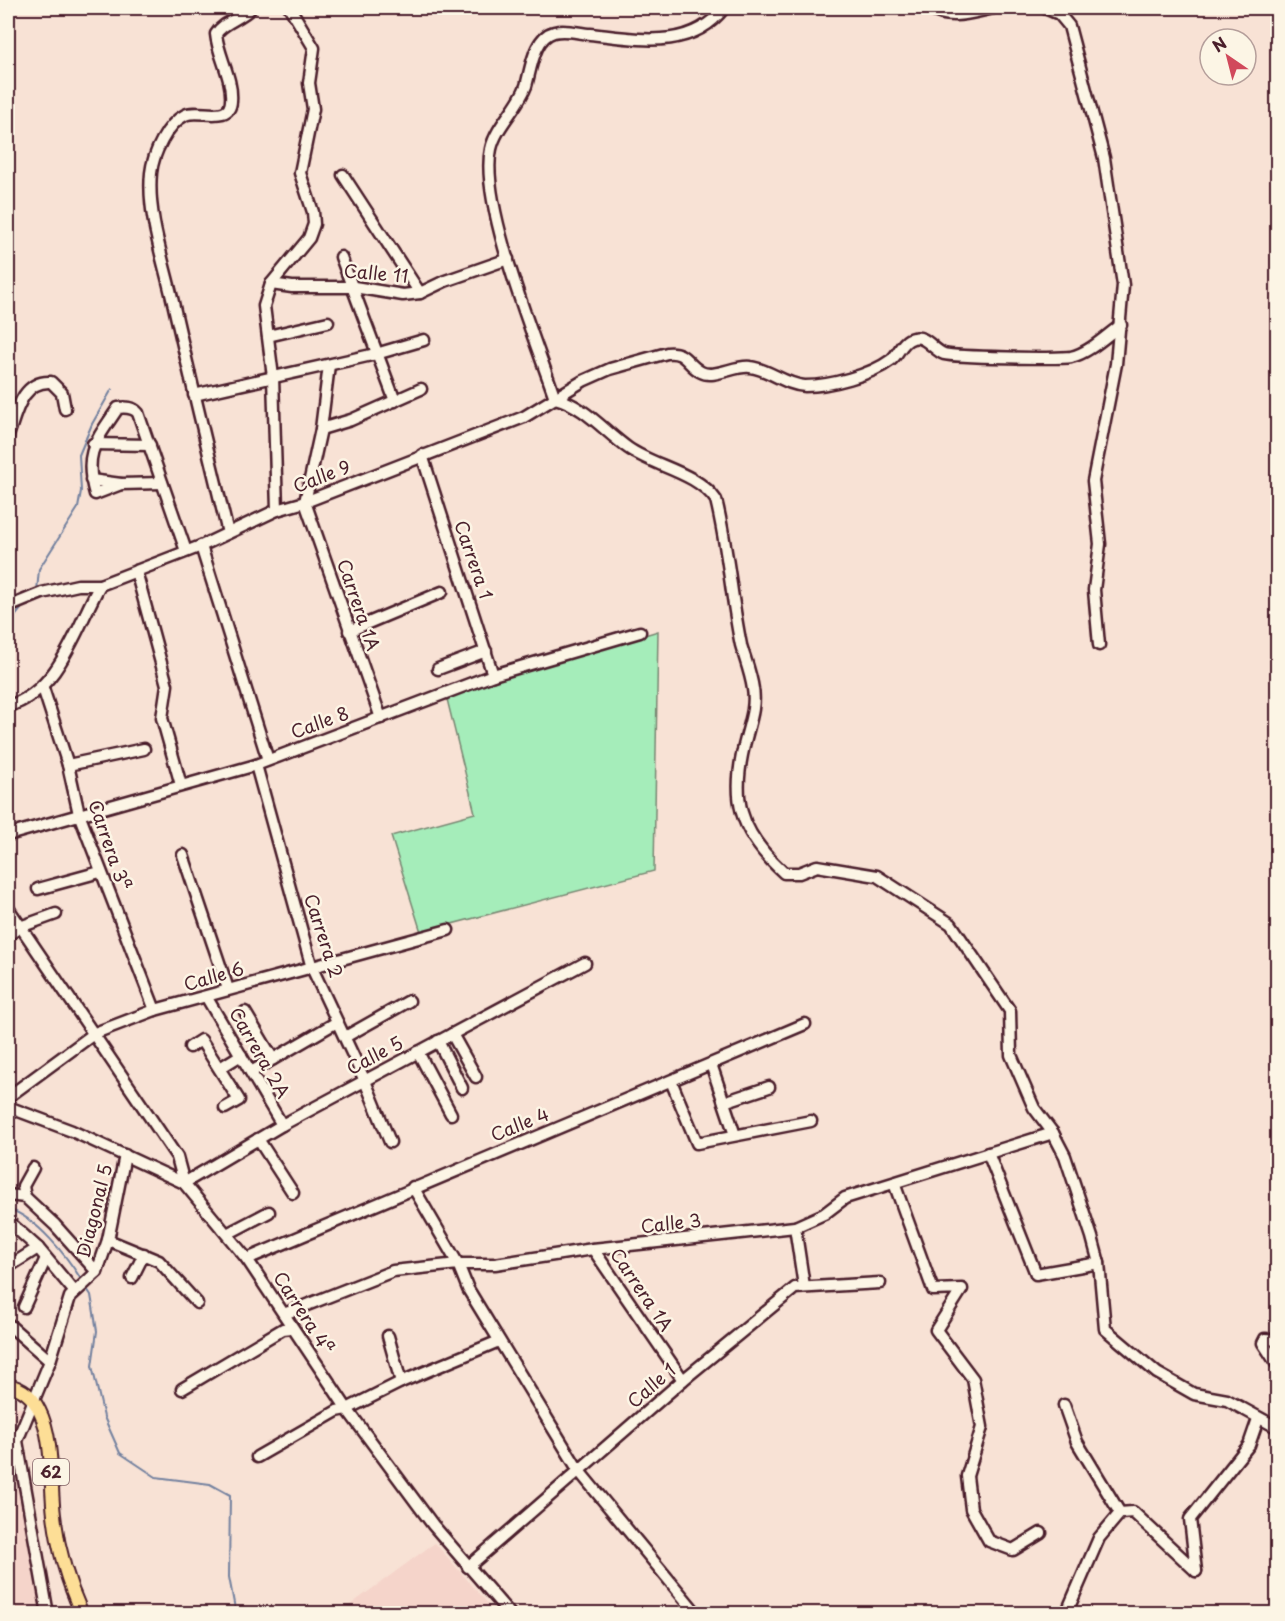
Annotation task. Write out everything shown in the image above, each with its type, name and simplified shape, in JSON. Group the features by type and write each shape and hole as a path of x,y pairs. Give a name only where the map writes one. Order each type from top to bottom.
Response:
{"main road":[{"path":"8,1386 25,1392 34,1401"},
{"name":"62","path":"34,1401 43,1420 50,1463 54,1516 64,1564 82,1614"}],"street":[{"path":"228,533 156,229 151,173 156,151 178,120 186,114 219,114 226,111 231,104 231,90 216,34 219,29 244,15 251,8"},
{"path":"277,510 273,377 264,306 271,284 309,238 314,224 313,212 300,173 313,109 309,83 314,48 290,8"},
{"path":"723,8 707,26 681,38 622,37 560,31 542,39 524,91 493,141 489,164 495,207 508,259 555,398 572,404 629,449 710,491 716,500 742,645 753,689 754,706 737,769 737,800 745,822 771,861 784,873 799,873 817,866 877,876 951,924 1010,1011 1011,1055 1034,1108 1053,1133 1065,1156 1099,1263 1102,1319 1105,1329 1157,1373 1194,1394 1227,1400 1278,1428"},
{"path":"928,8 942,15 954,16 994,8"},
{"path":"1045,8 1059,14 1070,26 1104,158 1122,274 1121,325 1094,481 1100,544 1094,590 1099,645"},
{"path":"343,175 420,293"},
{"path":"341,257 395,401"},
{"name":"Calle 11","path":"271,284 292,287 354,287 403,295 420,293 445,281 508,259"},
{"path":"268,336 328,322"},
{"name":"Calle 9","path":"8,607 37,594 78,585 100,585 201,546 277,510 305,502 524,417 610,369 667,353 685,356 700,372 708,373 749,367 785,381 809,386 861,376 888,362 907,340 914,338 921,338 947,354 1071,357 1094,345 1121,325"},
{"path":"194,395 376,354 424,340"},
{"path":"305,502 321,429 329,365"},
{"path":"8,436 25,392 41,381 51,382 62,393 64,409"},
{"path":"321,429 421,389"},
{"path":"162,483 121,484 98,495 91,480 88,463 93,444 118,408 134,409 138,413 186,551"},
{"path":"93,444 150,445"},
{"name":"Carrera 1","path":"422,455 493,675"},
{"name":"Carrera 1A","path":"305,502 381,718"},
{"path":"201,546 268,760"},
{"path":"136,571 151,618 167,685 162,718 181,785"},
{"path":"8,706 24,701 43,688 58,665 100,585"},
{"path":"349,631 442,592"},
{"name":"Calle 8","path":"8,835 256,765 493,675 640,632"},
{"path":"438,669 486,651"},
{"name":"Carrera 3ª","path":"43,688 68,765 79,814 155,1010"},
{"path":"68,765 144,749"},
{"name":"Carrera 2","path":"256,765 312,968 365,1081 390,1142"},
{"path":"183,855 228,989"},
{"path":"38,889 100,872"},
{"path":"8,908 177,1156 184,1183"},
{"path":"8,935 20,927 56,915"},
{"name":"Calle 6","path":"8,1097 95,1033 155,1010 207,998 228,989 448,930"},
{"name":"Calle 5","path":"184,1183 258,1138 585,963"},
{"name":"Carrera 2A","path":"207,998 282,1125"},
{"path":"345,1037 410,1001"},
{"path":"245,1012 273,1059"},
{"path":"251,1072 338,1022"},
{"name":"Calle 4","path":"247,1259 413,1187 805,1024"},
{"path":"453,1034 476,1077"},
{"path":"190,1047 201,1040 239,1100 225,1108"},
{"path":"438,1041 462,1088"},
{"path":"418,1052 451,1114"},
{"path":"220,1068 241,1055"},
{"path":"711,1064 735,1135"},
{"path":"671,1081 697,1143 811,1121"},
{"path":"724,1102 769,1087"},
{"name":"Carrera 4ª","path":"8,1107 72,1131 184,1183 247,1259 346,1409 433,1525 510,1614"},
{"name":"Calle 3","path":"284,1314 393,1271 458,1264 495,1264 593,1249 795,1227 825,1214 845,1198 1053,1133"},
{"path":"258,1138 293,1192"},
{"path":"988,1153 1036,1274 1099,1263"},
{"name":"Diagonal 5","path":"48,1614 17,1441 50,1361 70,1297 85,1282 108,1240 125,1155"},
{"path":"25,1197 23,1186 33,1168"},
{"path":"894,1183 933,1290 962,1289 936,1330 973,1379 982,1427 967,1476 970,1509 989,1541 1013,1550 1041,1533"},
{"path":"413,1187 458,1264 468,1288 579,1471 697,1614"},
{"path":"8,1195 25,1197 56,1225 85,1282"},
{"path":"228,1234 269,1212"},
{"path":"9,1224 46,1257 85,1282"},
{"path":"795,1227 804,1286"},
{"path":"108,1240 159,1261 197,1303"},
{"path":"8,1267 38,1248"},
{"name":"Carrera 1A","path":"593,1249 682,1380"},
{"path":"132,1278 144,1254"},
{"path":"24,1307 46,1257"},
{"name":"Calle 1","path":"468,1567 682,1380 795,1288 880,1283"},
{"path":"8,1323 50,1361"},
{"path":"182,1389 283,1329 292,1328"},
{"path":"388,1336 401,1382"},
{"path":"1278,1340 1265,1339 1263,1343 1278,1366"},
{"path":"256,1456 337,1411 499,1341"},
{"path":"1064,1405 1077,1442 1120,1513"},
{"path":"1066,1614 1099,1538 1120,1513 1134,1512 1196,1571 1190,1519 1249,1445 1258,1419"}],"shaded area":[{"path":"8,1405 27,1409 14,1439 46,1613 8,1614"},
{"path":"435,1543 496,1613 339,1613 429,1547"}],"green space":[{"path":"658,631 654,871 421,932 391,836 475,813 446,695"}],"waterway":[{"path":"37,591 39,569 78,508 81,491 79,455 92,424 112,389"},
{"path":"8,625 25,604"},
{"path":"8,1209 19,1213 40,1229 68,1260 82,1281"},
{"path":"85,1286 91,1295 97,1331 92,1366 104,1417 120,1453 156,1477 210,1484 230,1495 229,1577 236,1614"}]}
